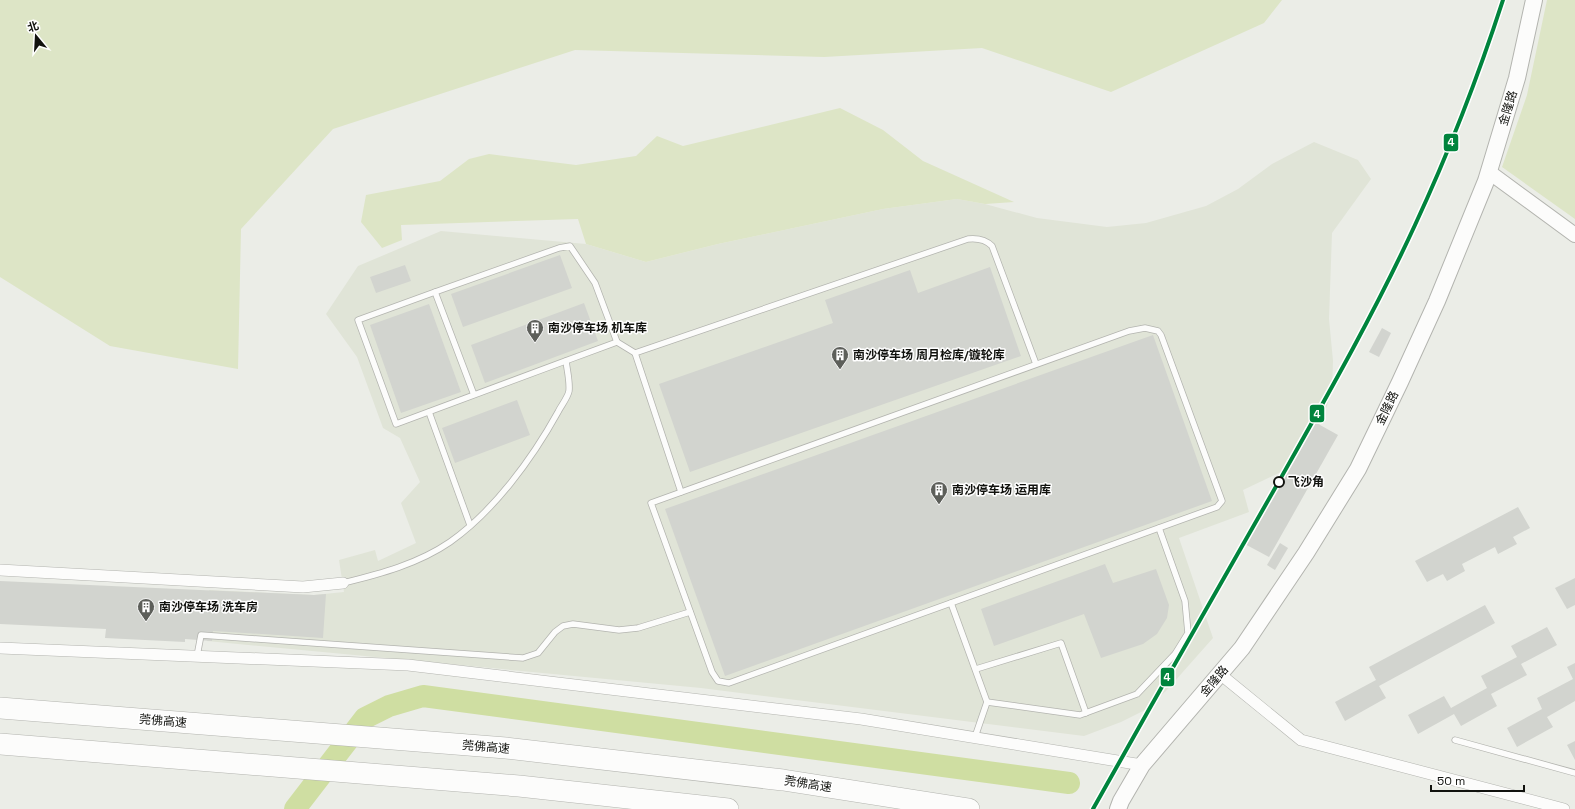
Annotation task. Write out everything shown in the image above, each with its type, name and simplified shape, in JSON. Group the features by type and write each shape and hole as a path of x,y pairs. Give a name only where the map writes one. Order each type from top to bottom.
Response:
{"highway":[{"name":"莞佛高速","path":"0,708 506,748 783,780 969,809"},
{"path":"0,744 519,786 728,809"}],"main road":[{"name":"金隆路","path":"1118,809 1142,765 1242,648 1306,553 1358,469 1400,382 1437,300 1489,172 1517,78 1534,0"}],"street":[{"path":"1489,172 1575,235"},
{"path":"0,570 303,587 343,583"},
{"path":"0,648 408,665 861,719 1142,765"},
{"path":"1220,674 1301,740 1564,809"}],"lane":[{"path":"635,353 968,239 980,238 992,246 1036,364"},
{"path":"617,342 396,424 358,320 559,248 570,246 595,283 617,342 635,353 681,492"},
{"path":"436,292 474,395"},
{"path":"1145,328 1158,331 1163,340 1222,501 1217,507 729,682 718,681 712,672 651,504 681,492 1129,331 1145,328"},
{"path":"343,583 377,575 427,555 450,542 470,525 502,492 543,438 569,392 566,361"},
{"path":"429,412 470,525"},
{"path":"986,702 1080,715 1137,694 1175,654 1188,633 1185,601 1159,528"},
{"path":"951,603 976,669 986,702 975,737"},
{"path":"197,656 201,635 523,658 538,652 554,632 563,626 573,624 619,630 638,628 690,612"},
{"path":"976,669 1061,643 1086,713"},
{"path":"1455,740 1575,773"}],"shaded area":[{"path":"1314,142 1358,160 1371,179 1332,233 1329,319 1333,361 1332,391 1322,420 1305,452 1283,471 1243,490 1249,512 1179,538 1213,638 1166,691 1145,710 1121,722 1084,736 701,688 207,641 209,590 314,595 344,592 339,560 375,550 378,561 416,543 401,503 420,482 400,438 383,428 357,357 326,314 358,266 441,231 586,244 646,262 718,244 883,209 957,199 985,204 1037,218 1107,227 1146,223 1206,206 1238,189 1272,164"}],"green space":[{"path":"0,0 1282,0 1264,23 1111,92 982,48 824,57 575,50 333,129 241,229 238,369 110,346 0,277"},
{"path":"1547,0 1575,0 1575,219 1502,167 1527,95"},
{"path":"840,108 883,130 923,161 1014,202 985,204 957,199 883,209 718,244 646,262 586,244 578,219 401,225 402,240 382,248 361,222 366,195 440,181 469,159 489,154 576,165 636,156 657,136 683,146"}],"building":[{"path":"560,255 572,288 463,327 451,294"},
{"path":"405,265 411,281 376,293 370,277"},
{"name":"南沙停车场 周月检库/镟轮库","path":"990,267 1021,356 690,472 659,384 833,323 825,300 910,270 918,293"},
{"name":"南沙停车场 机车库","path":"584,303 598,341 485,383 471,345"},
{"path":"429,304 461,392 401,413 370,325"},
{"path":"1382,328 1391,333 1379,357 1369,352"},
{"name":"南沙停车场 运用库","path":"1153,335 1212,501 725,676 665,509"},
{"path":"517,400 530,435 455,463 442,428"},
{"name":"飞沙角","path":"1311,420 1338,435 1269,557 1241,542"},
{"path":"1518,507 1530,528 1513,537 1517,544 1498,554 1495,547 1462,564 1465,571 1447,581 1443,574 1427,582 1415,561"},
{"path":"1280,543 1288,548 1275,570 1267,565"},
{"path":"1105,564 1113,583 1156,569 1169,605 1167,618 1157,634 1143,644 1101,658 1084,614 994,646 981,609"},
{"path":"1575,578 1575,605 1567,609 1555,588"},
{"path":"0,581 314,595 326,594 323,638 213,631 212,641 185,639 185,642 105,638 106,629 0,624"},
{"path":"1485,605 1495,623 1379,686 1386,698 1345,721 1335,702 1376,680 1369,667"},
{"path":"1547,627 1557,645 1521,664 1527,675 1491,694 1497,706 1461,726 1454,714 1418,734 1408,715 1444,696 1451,708 1487,688 1481,676 1517,657 1511,646"},
{"path":"1575,663 1575,701 1547,717 1553,727 1517,747 1507,728 1542,709 1537,698 1573,679 1567,667"},
{"path":"1575,741 1575,760 1567,745"}],"waterway":[{"path":"295,809 365,718 389,706 423,696 1069,783"}],"transit line":[{"name":"4","path":"1093,809 1314,419 1383,291 1428,198 1473,86 1503,0"}],"place":[{"name":"南沙停车场 机车库","path":"535,343"},
{"name":"南沙停车场 周月检库/镟轮库","path":"840,370"},
{"name":"飞沙角","path":"1279,482"},
{"name":"南沙停车场 运用库","path":"939,505"},
{"name":"南沙停车场 洗车房","path":"146,622"}]}
